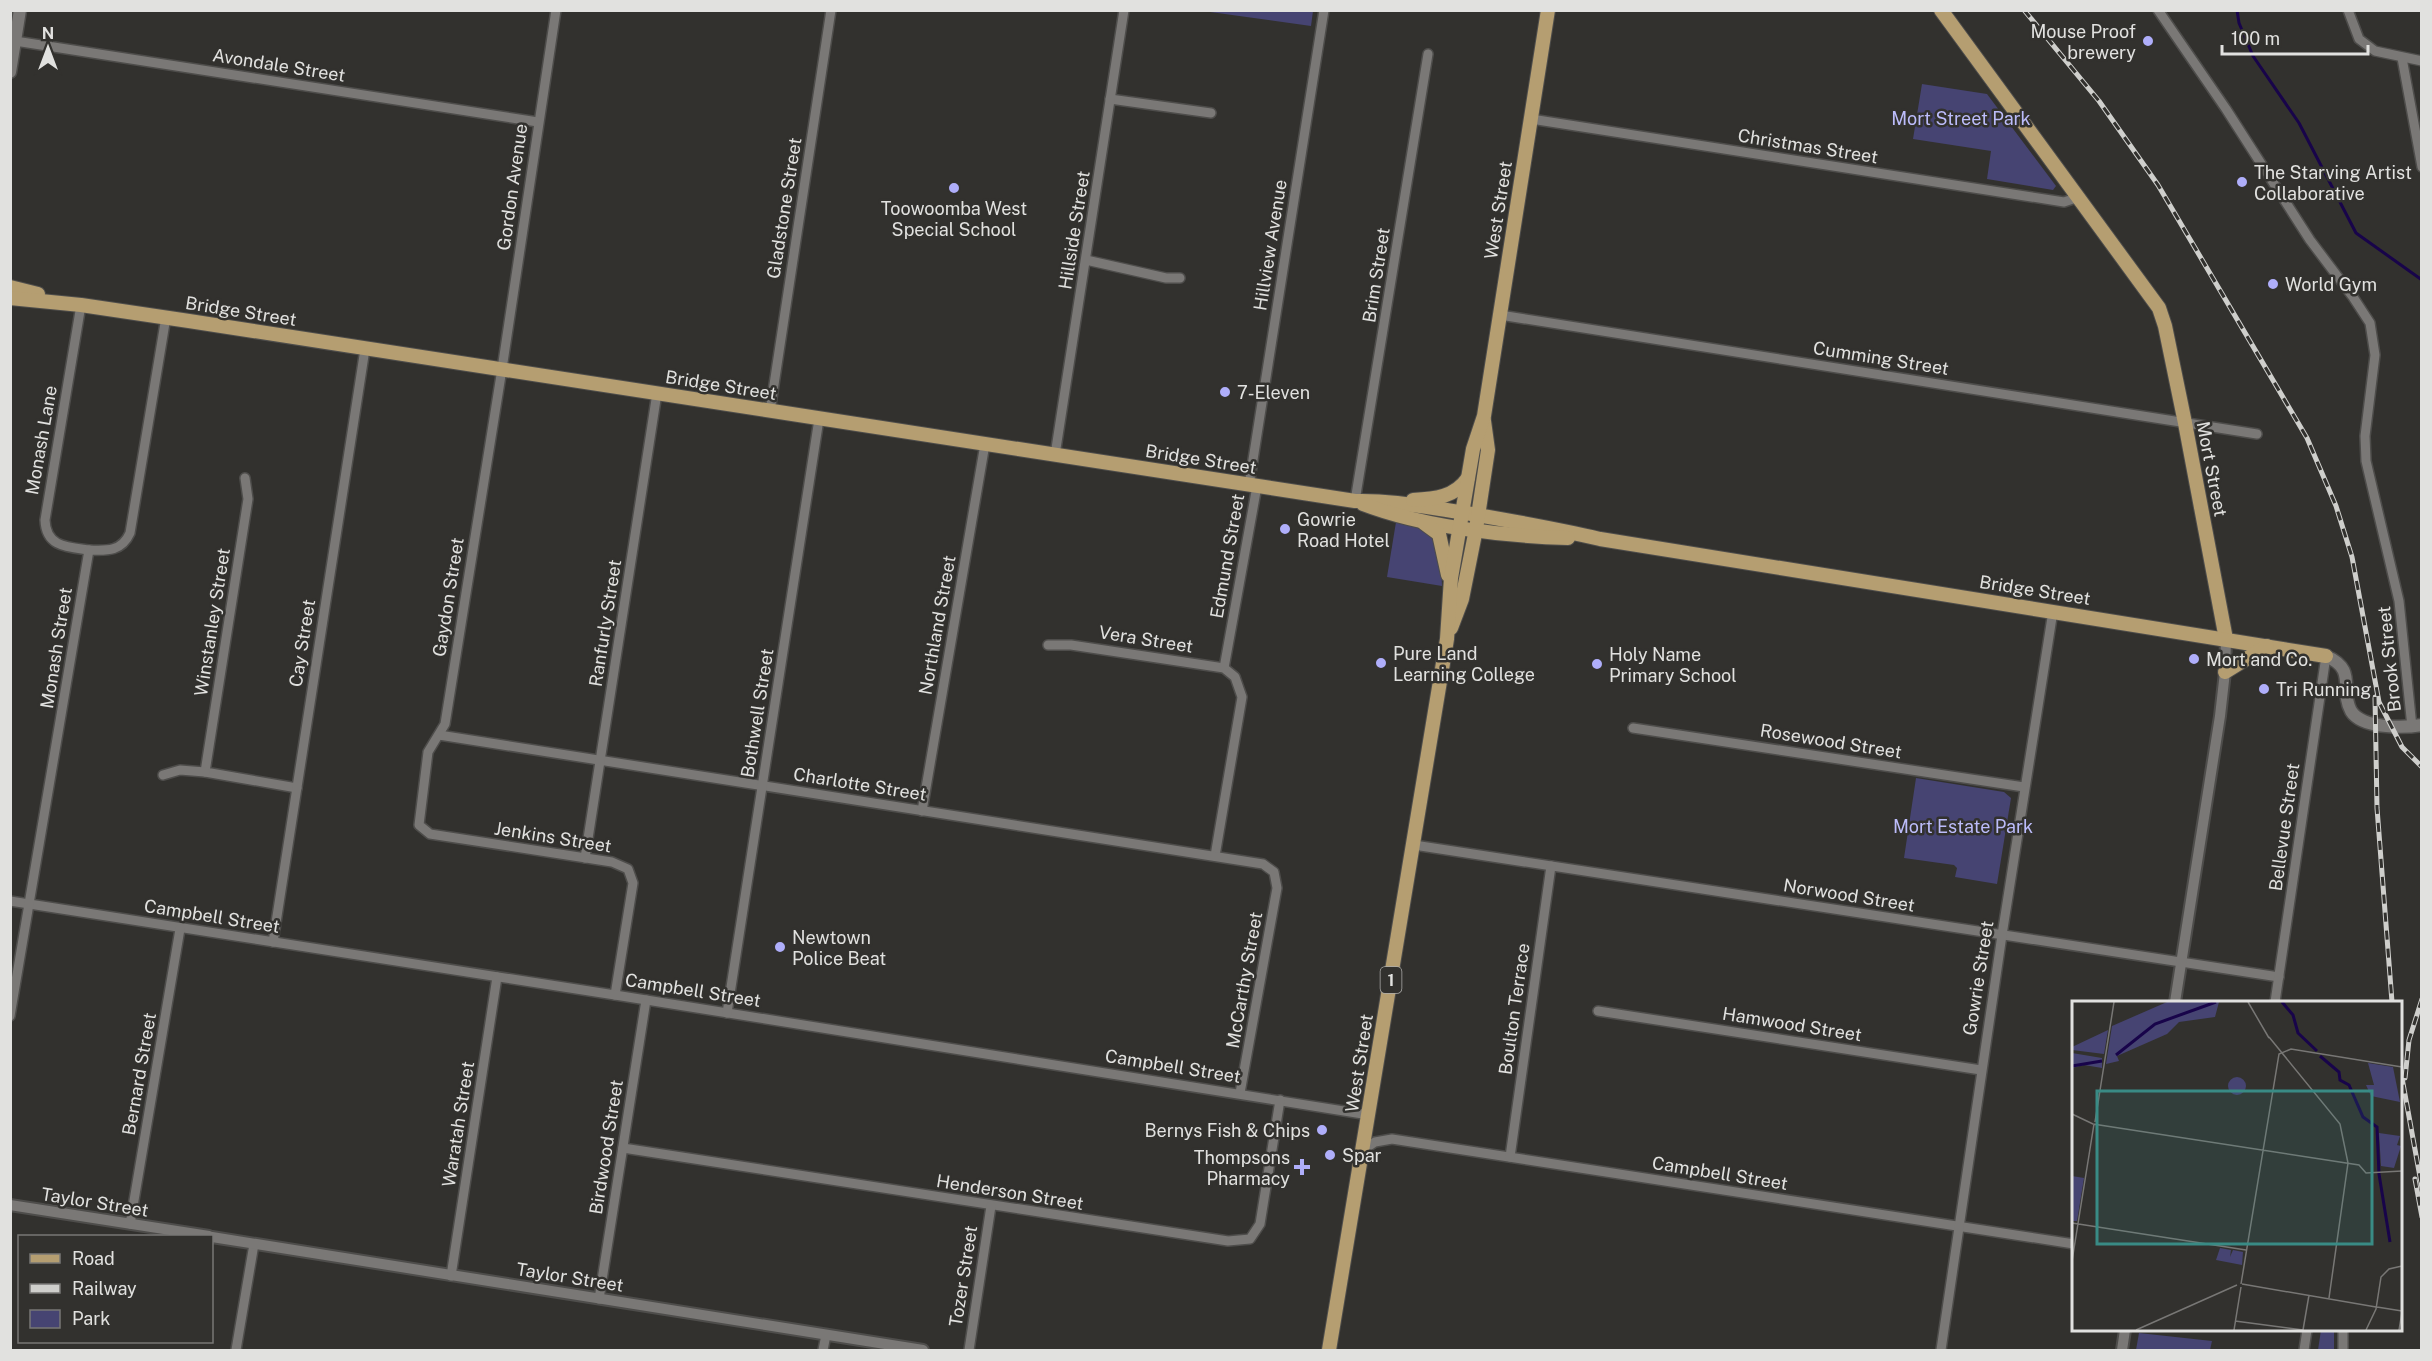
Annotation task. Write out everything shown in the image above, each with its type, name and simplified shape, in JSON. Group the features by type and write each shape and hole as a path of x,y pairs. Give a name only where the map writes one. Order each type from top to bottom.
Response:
{"main road":[{"path":"11,71 20,10"},
{"name":"West Street","path":"1329,1350 1447,639 1448,598 1473,449 1484,416 1548,10"},
{"name":"Mort Street","path":"1941,10 2159,308 2165,326 2185,423 2226,639"},
{"name":"Bridge Street","path":"10,287 81,305"},
{"name":"Bridge Street","path":"10,298 166,317 1355,501 1420,521 1462,520 1478,515 1539,525 1600,539 2326,656"},
{"name":"West Street","path":"1447,639 1462,599 1476,529 1488,450 1484,416"},
{"path":"1384,500 1418,500 1447,495 1460,489 1468,477"},
{"name":"Bridge Street","path":"1355,501 1384,500 1462,520 1476,529 1534,537 1600,539"},
{"path":"1420,521 1435,529 1441,540 1448,570 1448,598"},
{"path":"2225,672 2267,646"},
{"path":"2326,656 2339,663 2344,670 2350,707 2358,718 2384,725 2417,726"}],"street":[{"name":"Gordon Avenue","path":"502,369 556,10"},
{"name":"Gladstone Street","path":"770,411 831,10"},
{"name":"Hillside Street","path":"1055,455 1124,10"},
{"name":"Hillview Avenue","path":"1253,485 1324,10"},
{"name":"Brook Street","path":"2158,10 2226,109 2310,240 2354,297 2370,323 2375,355 2366,436 2366,461 2399,601 2417,726"},
{"path":"2348,10 2359,39 2375,51 2421,61"},
{"name":"Avondale Street","path":"15,41 538,122"},
{"name":"Brim Street","path":"1355,501 1428,54"},
{"path":"2402,57 2421,167"},
{"path":"1110,99 1211,113"},
{"name":"Christmas Street","path":"1531,119 2064,202 2079,197"},
{"path":"1086,260 1166,278 1180,278"},
{"name":"Monash Lane","path":"81,305 45,530 51,540 68,547 89,550"},
{"name":"Cumming Street","path":"1500,315 2257,434"},
{"path":"89,550 105,551 118,548 126,542 130,533 166,317"},
{"name":"Cay Street","path":"273,942 364,349"},
{"name":"Gaydon Street","path":"419,825 429,752 445,724 502,369"},
{"name":"Ranfurly Street","path":"585,858 657,393"},
{"name":"Bothwell Street","path":"727,1012 819,418"},
{"name":"Northland Street","path":"922,811 986,444"},
{"name":"Winstanley Street","path":"205,772 248,499 245,478"},
{"name":"Edmund Street","path":"1224,668 1253,485"},
{"name":"Monash Street","path":"10,1016 89,550"},
{"name":"Gowrie Street","path":"1941,1350 2001,935 2053,611"},
{"name":"Mort Street","path":"2175,1001 2225,672 2226,639"},
{"name":"Vera Street","path":"1048,645 1071,645 1224,668 1236,677 1242,696 1215,856"},
{"name":"Bellevue Street","path":"2275,1001 2326,656"},
{"name":"Rosewood Street","path":"1633,728 2024,787"},
{"name":"Charlotte Street","path":"439,735 1215,856 1263,864 1274,872"},
{"path":"163,775 180,770 205,772 297,788"},
{"name":"Jenkins Street","path":"419,825 430,834 612,862 628,869 633,883 615,995"},
{"name":"Norwood Street","path":"1414,845 2279,977"},
{"name":"Boulton Terrace","path":"1509,1157 1551,866"},
{"name":"McCarthy Street","path":"1240,1093 1277,888 1274,872"},
{"name":"Campbell Street","path":"10,902 498,976 1369,1115"},
{"name":"Bernard Street","path":"130,1224 180,929"},
{"name":"Waratah Street","path":"451,1276 498,976"},
{"name":"Birdwood Street","path":"599,1299 646,1000"},
{"name":"Hamwood Street","path":"1598,1011 1981,1070"},
{"name":"Henderson Street","path":"623,1148 1228,1241 1250,1239 1260,1224 1280,1100"},
{"name":"Campbell Street","path":"1363,1150 1379,1141 1400,1140 2072,1244"},
{"name":"Taylor Street","path":"10,1205 198,1235"},
{"name":"Tozer Street","path":"969,1350 991,1206"},
{"name":"Taylor Street","path":"213,1237 923,1350"},
{"path":"236,1350 254,1244"},
{"path":"2122,1350 2125,1331"},
{"path":"2304,1350 2307,1331"},
{"path":"2343,1331 2343,1350"},
{"path":"823,1350 826,1335"}],"green space":[{"path":"1313,10 1311,26 1203,11"},
{"name":"Mort Street Park","path":"1922,84 1987,94 2056,186 2053,190 1987,179 1991,151 1913,139"},
{"path":"1396,522 1418,527 1434,536 1441,564 1442,586 1387,577"},
{"name":"Mort Estate Park","path":"1916,778 2004,792 2011,798 1997,884 1955,877 1957,868 1954,865 1904,858"},
{"path":"2321,1331 2334,1331 2334,1350 2318,1350"},
{"path":"2139,1333 2212,1341 2210,1350 2136,1350"}],"waterway":[{"path":"2237,10 2239,23 2253,56 2299,123 2356,233 2422,280"}],"railway":[{"path":"2024,10 2099,101 2158,185 2307,438 2336,506 2352,557 2379,702 2402,747 2422,767"},
{"path":"2375,697 2377,808 2392,1001"},
{"path":"2405,1078 2409,1040 2422,999"},
{"path":"2402,1078 2422,1188"},
{"path":"2415,1179 2422,1217"}],"place":[{"name":"Mouse Proof brewery","path":"2148,41"},
{"name":"The Starving Artist Collaborative","path":"2242,182"},
{"name":"Toowoomba West Special School","path":"954,188"},
{"name":"World Gym","path":"2273,284"},
{"name":"7-Eleven","path":"1225,392"},
{"name":"Gowrie Road Hotel","path":"1285,529"},
{"name":"Mort and Co.","path":"2194,659"},
{"name":"Pure Land Learning College","path":"1381,663"},
{"name":"Holy Name Primary School","path":"1597,664"},
{"name":"Tri Running","path":"2264,689"},
{"name":"Newtown Police Beat","path":"780,947"},
{"name":"Bernys Fish & Chips","path":"1322,1130"},
{"name":"Spar","path":"1330,1155"},
{"name":"Thompsons Pharmacy","path":"1302,1167"}]}
